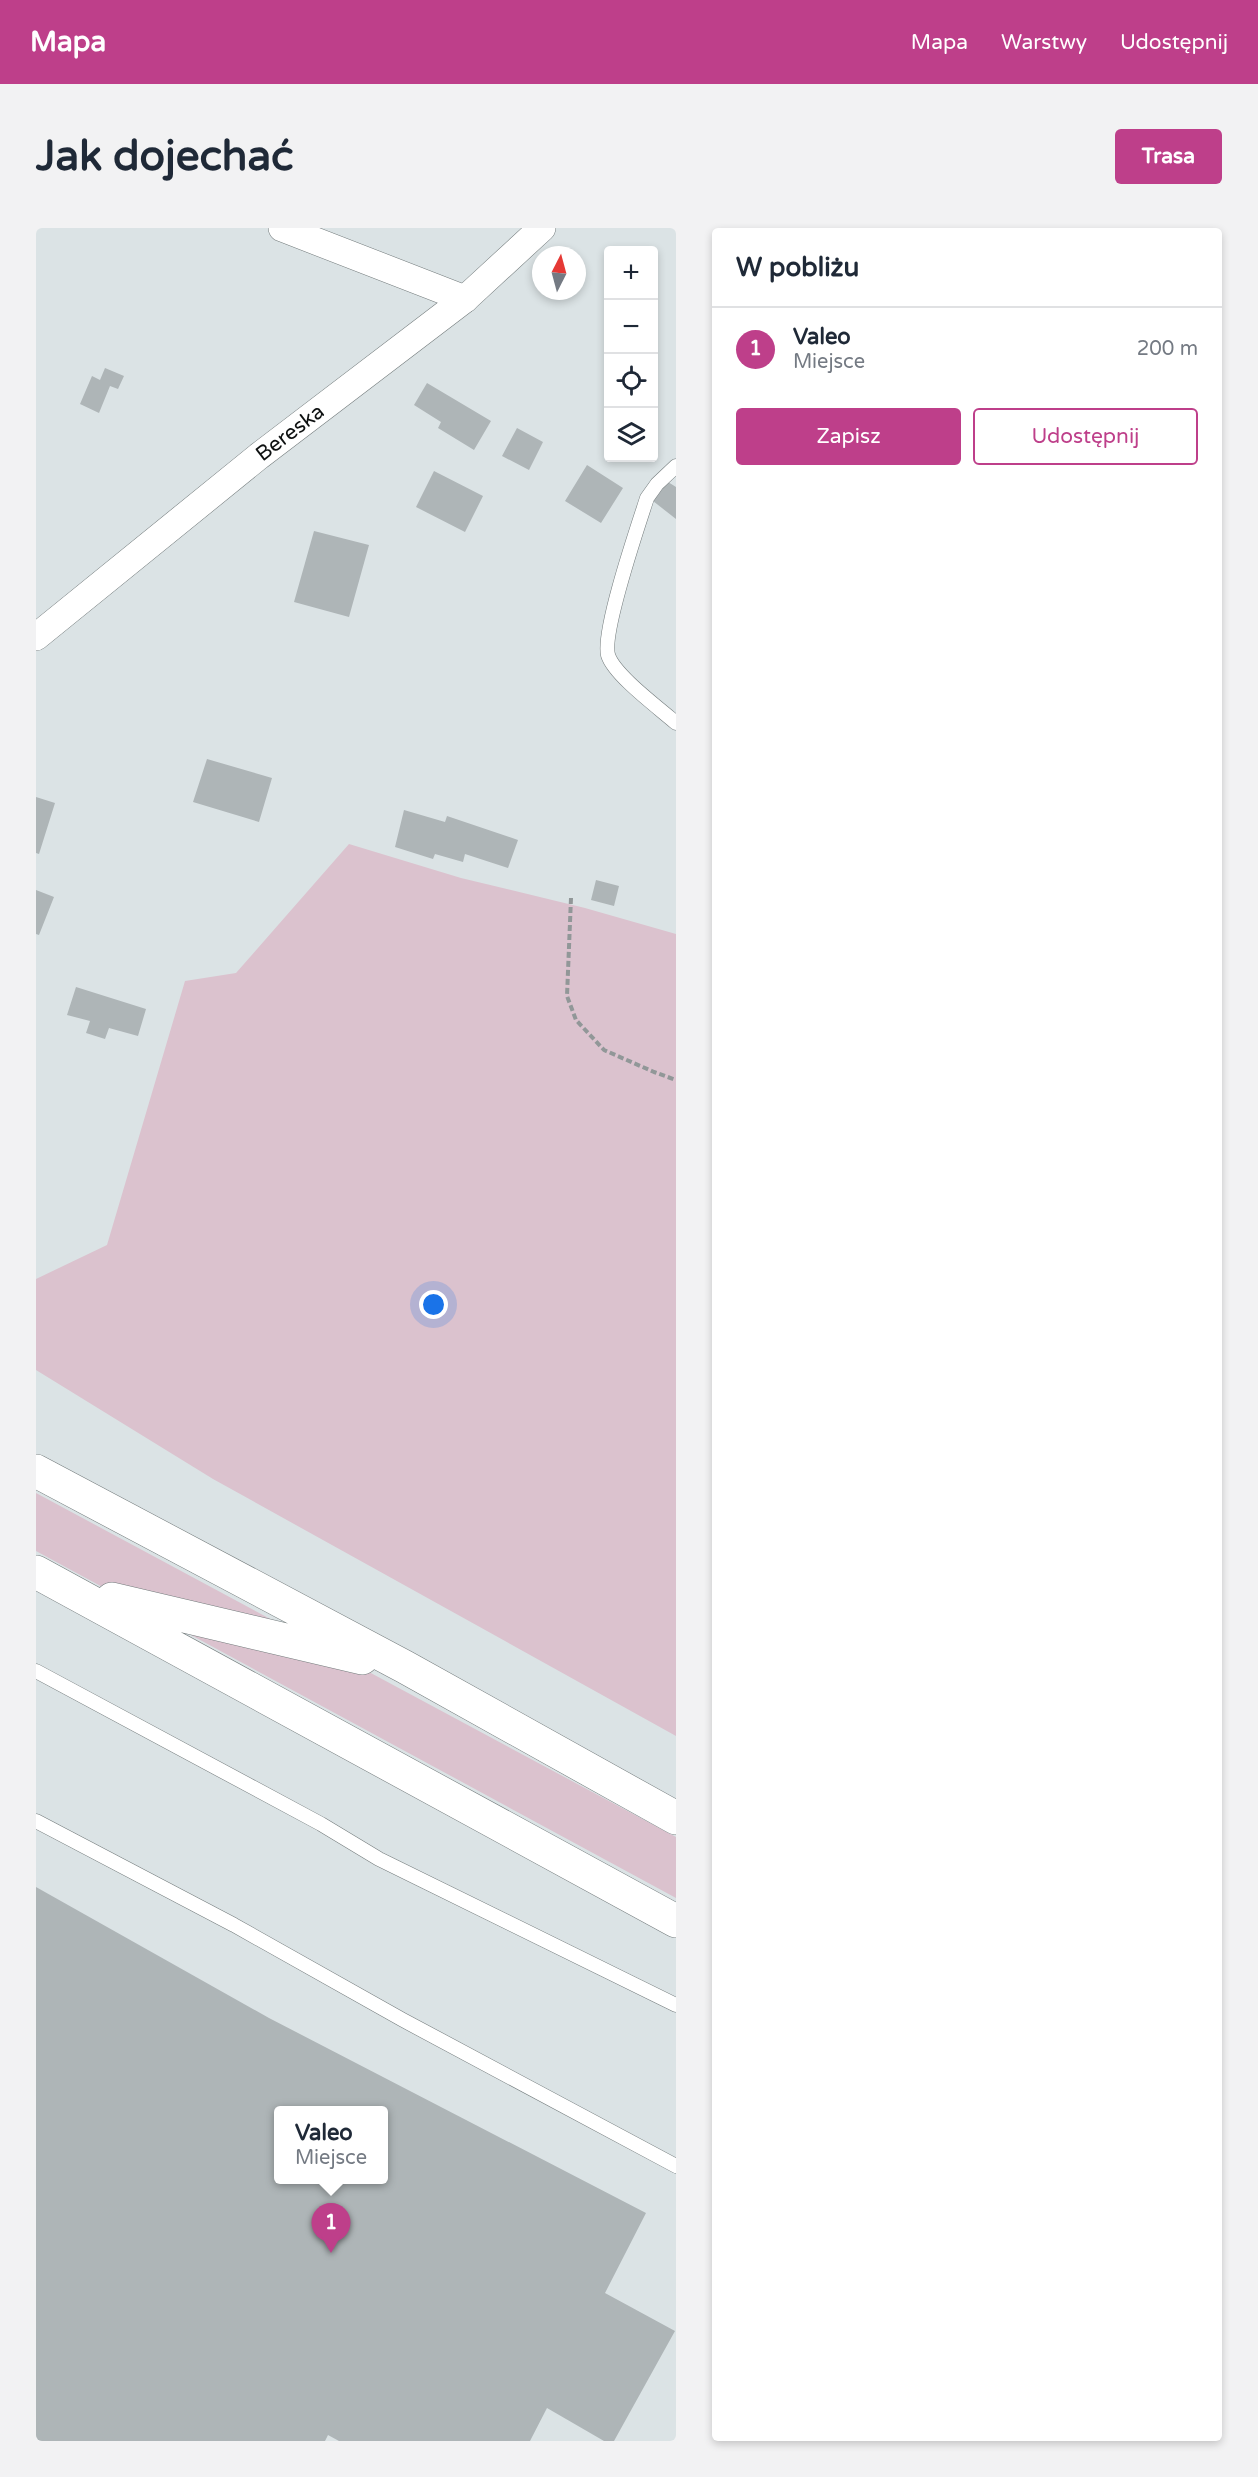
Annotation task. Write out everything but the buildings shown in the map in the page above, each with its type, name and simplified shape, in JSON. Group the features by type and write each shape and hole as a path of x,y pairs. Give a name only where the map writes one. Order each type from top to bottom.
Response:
{"highway":[{"path":"36,1471 405,1668 676,1818"},
{"path":"36,1572 676,1921"},
{"path":"72,1590 405,1668"}],"street":[{"path":"282,228 465,299"},
{"name":"Bereska","path":"36,638 259,456 465,299 542,228"}],"lane":[{"path":"676,466 657,484 647,498 614,607 608,655 623,677 676,723"},
{"path":"36,1671 321,1824 379,1859 676,2005"},
{"path":"36,1821 234,1925 403,2020 676,2166"}],"path":[{"path":"571,898 567,996 576,1020 604,1050 676,1080"}],"shaded area":[{"path":"349,844 461,878 585,908 676,934 676,1736 213,1479 36,1370 36,1279 107,1245 185,981 236,973"},
{"path":"36,1493 676,1837 676,1898 36,1551"}],"place":[{"name":"Valeo","path":"331,2253"}]}
